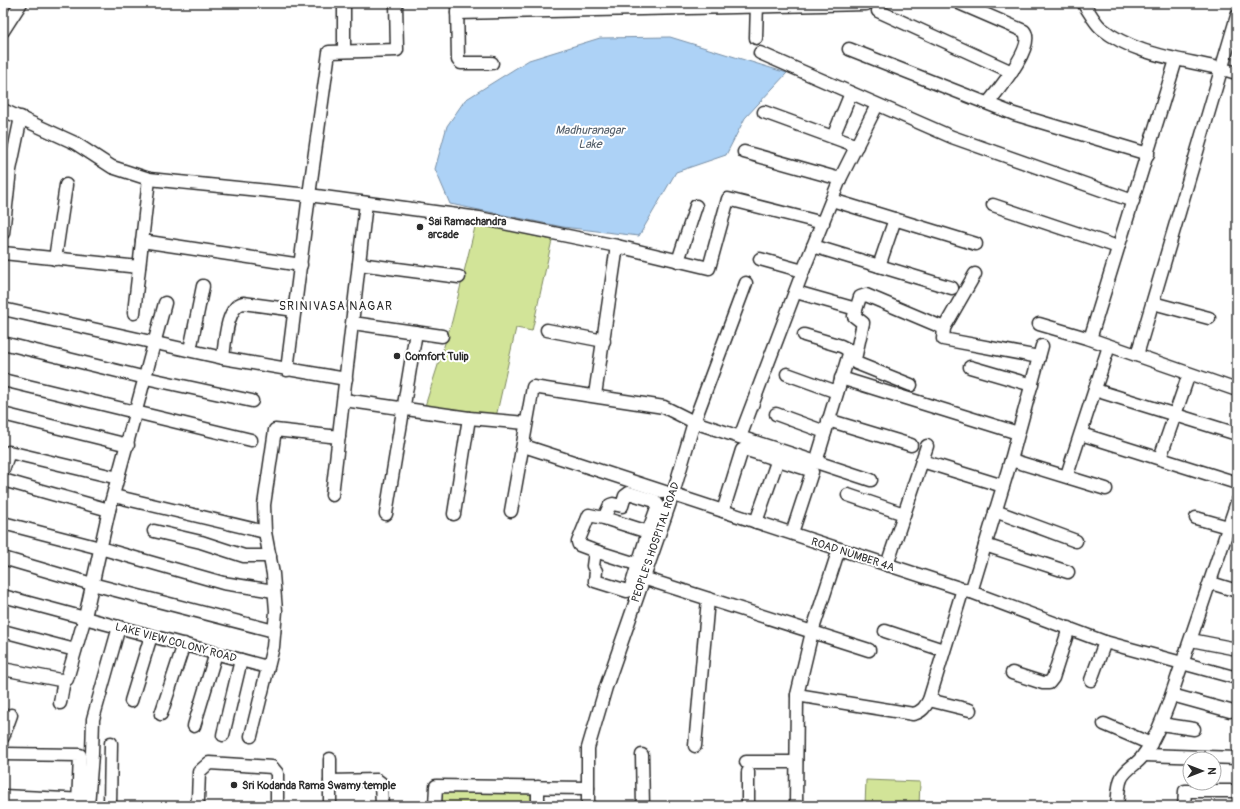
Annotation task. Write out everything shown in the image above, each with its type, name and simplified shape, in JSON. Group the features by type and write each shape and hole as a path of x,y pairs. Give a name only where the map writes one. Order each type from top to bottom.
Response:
{"street":[{"path":"3,31 21,3"},
{"path":"344,3 344,51"},
{"path":"287,370 301,265 308,195 330,52 397,50 396,3"},
{"path":"959,3 1024,31 1026,34 1027,40 1012,72 988,103"},
{"path":"1083,3 1100,27 1121,42 1176,60 1237,73"},
{"path":"492,63 461,63 458,60 457,8 866,4"},
{"path":"756,38 757,5"},
{"path":"878,11 1012,72"},
{"path":"1137,355 1223,69 1237,16"},
{"path":"848,49 1014,114 1148,154"},
{"path":"760,53 952,137 1133,201"},
{"path":"1090,339 1176,60"},
{"path":"833,138 851,93"},
{"path":"740,437 840,178 877,105"},
{"path":"3,110 75,143 112,167 149,179 308,195 479,218 616,246 709,268 728,199 823,223"},
{"path":"764,112 856,146"},
{"path":"3,232 6,169 21,117"},
{"path":"744,152 840,178"},
{"path":"134,312 149,179"},
{"path":"55,259 66,186"},
{"path":"832,200 976,244"},
{"path":"332,495 366,203"},
{"path":"993,205 1118,247"},
{"path":"678,261 696,206"},
{"path":"880,266 895,219"},
{"path":"142,241 301,265"},
{"path":"595,395 604,341 616,246"},
{"path":"813,246 952,288"},
{"path":"3,252 55,259 138,267"},
{"path":"760,259 803,271"},
{"path":"359,264 459,277"},
{"path":"797,695 913,714 925,708 930,700 943,650 985,545 1011,460 1040,352 943,339 944,328 975,274"},
{"name":"PEOPLE'S HOSPITAL ROAD","path":"588,806 588,748 606,686 653,534 673,494 694,422 746,283"},
{"path":"190,350 203,286"},
{"path":"796,292 856,309"},
{"path":"910,385 856,363 855,359 863,324 854,316 860,296 866,295 944,328"},
{"path":"60,703 64,680 66,679 85,617 109,510 156,342 165,302"},
{"path":"1153,303 1209,318"},
{"path":"223,358 231,311 238,304 295,310"},
{"path":"3,309 223,358 346,379"},
{"path":"353,324 442,336"},
{"path":"1039,324 1090,339 1237,390"},
{"path":"547,330 604,341"},
{"path":"386,514 416,332"},
{"path":"804,335 847,349 849,354 816,462"},
{"path":"3,343 146,378 252,401"},
{"path":"1067,475 1109,346"},
{"path":"970,367 1032,385"},
{"path":"787,374 837,392"},
{"path":"1160,458 1189,374"},
{"path":"841,378 1018,433"},
{"path":"3,380 251,440"},
{"path":"511,510 524,446 526,423 533,387 595,395 664,407 694,422 871,480"},
{"path":"1095,390 1237,434"},
{"path":"344,400 469,418 526,423"},
{"path":"3,414 128,445"},
{"path":"776,414 825,432"},
{"path":"454,514 469,418"},
{"path":"828,420 911,445"},
{"path":"251,736 273,647 274,591 270,556 265,532 264,505 275,430 339,437"},
{"path":"1081,434 1237,483"},
{"name":"ROAD NUMBER 4A","path":"524,446 673,494 724,507 758,518 793,530 839,549 967,590 1106,642 1181,664 1237,678"},
{"path":"887,565 927,446"},
{"path":"724,507 742,450 747,449 778,459 812,472 793,530"},
{"path":"3,468 8,452 118,478"},
{"path":"758,518 778,459"},
{"path":"1011,460 1067,475 1106,489"},
{"path":"922,461 1003,486"},
{"path":"3,480 109,510"},
{"path":"604,518 610,505 613,504 622,506 625,496 629,493 655,501 658,505 653,534 604,518 589,515 578,542 579,545 643,570 708,599 869,650"},
{"path":"848,495 904,514"},
{"path":"114,496 265,532"},
{"path":"1117,806 1120,779 1126,771 1136,764 1144,755 1161,724 1172,695 1181,664 1211,583 1228,527 1236,510"},
{"path":"995,511 1076,541"},
{"path":"1196,518 1228,527"},
{"path":"3,522 223,583 274,591"},
{"path":"154,531 201,542 244,556 270,556"},
{"path":"985,545 1068,572"},
{"path":"796,806 797,695 812,632 839,549"},
{"path":"595,551 593,566 596,571 594,580 629,591 643,570"},
{"path":"3,558 92,584 274,631"},
{"path":"1211,583 1237,591"},
{"name":"LAKE VIEW COLONY ROAD","path":"3,596 268,667"},
{"path":"696,746 708,599"},
{"path":"83,803 92,754 93,718 119,627"},
{"path":"1012,673 1043,683 1050,682 1053,678 1069,628"},
{"path":"3,631 75,650"},
{"path":"885,631 943,650"},
{"path":"131,701 151,636"},
{"path":"1191,640 1237,649"},
{"path":"1090,680 1106,642"},
{"path":"161,714 184,644"},
{"path":"194,726 216,653"},
{"path":"223,734 241,660"},
{"path":"3,668 64,680"},
{"path":"1172,695 1230,711"},
{"path":"930,700 970,710"},
{"path":"3,737 11,715"},
{"path":"1104,724 1150,744"},
{"path":"1161,724 1194,729"},
{"path":"110,806 111,743"},
{"path":"3,754 80,755 83,803"},
{"path":"642,755 643,806"},
{"path":"1144,755 1237,758"},
{"path":"330,759 330,806"},
{"path":"748,806 747,767 796,762"},
{"path":"196,806 198,799 199,772 209,763 272,767 277,773 277,806"},
{"path":"330,781 377,780 381,783 382,806"},
{"path":"435,806 436,786 588,788"},
{"path":"538,787 538,806"},
{"path":"1184,806 1185,791 1237,791"},
{"path":"3,796 83,803"}],"green space":[{"path":"476,223 552,240 532,331 516,328 496,417 425,406 452,321"},
{"path":"866,780 920,782 919,806 865,806"},
{"path":"439,792 531,792 531,806 439,806"}],"water":[{"name":"Madhuranagar Lake","path":"670,37 787,73 745,118 726,155 676,172 639,236 563,227 450,204 435,169 447,126 465,100 529,60 600,38"}],"place":[{"name":"Sai Ramachandra arcade","path":"420,227"},
{"name":"Comfort Tulip","path":"397,356"},
{"name":"Sri Kodanda Rama Swamy temple","path":"234,785"}],"district":[{"name":"SRINIVASA NAGAR","path":"336,306"}]}
